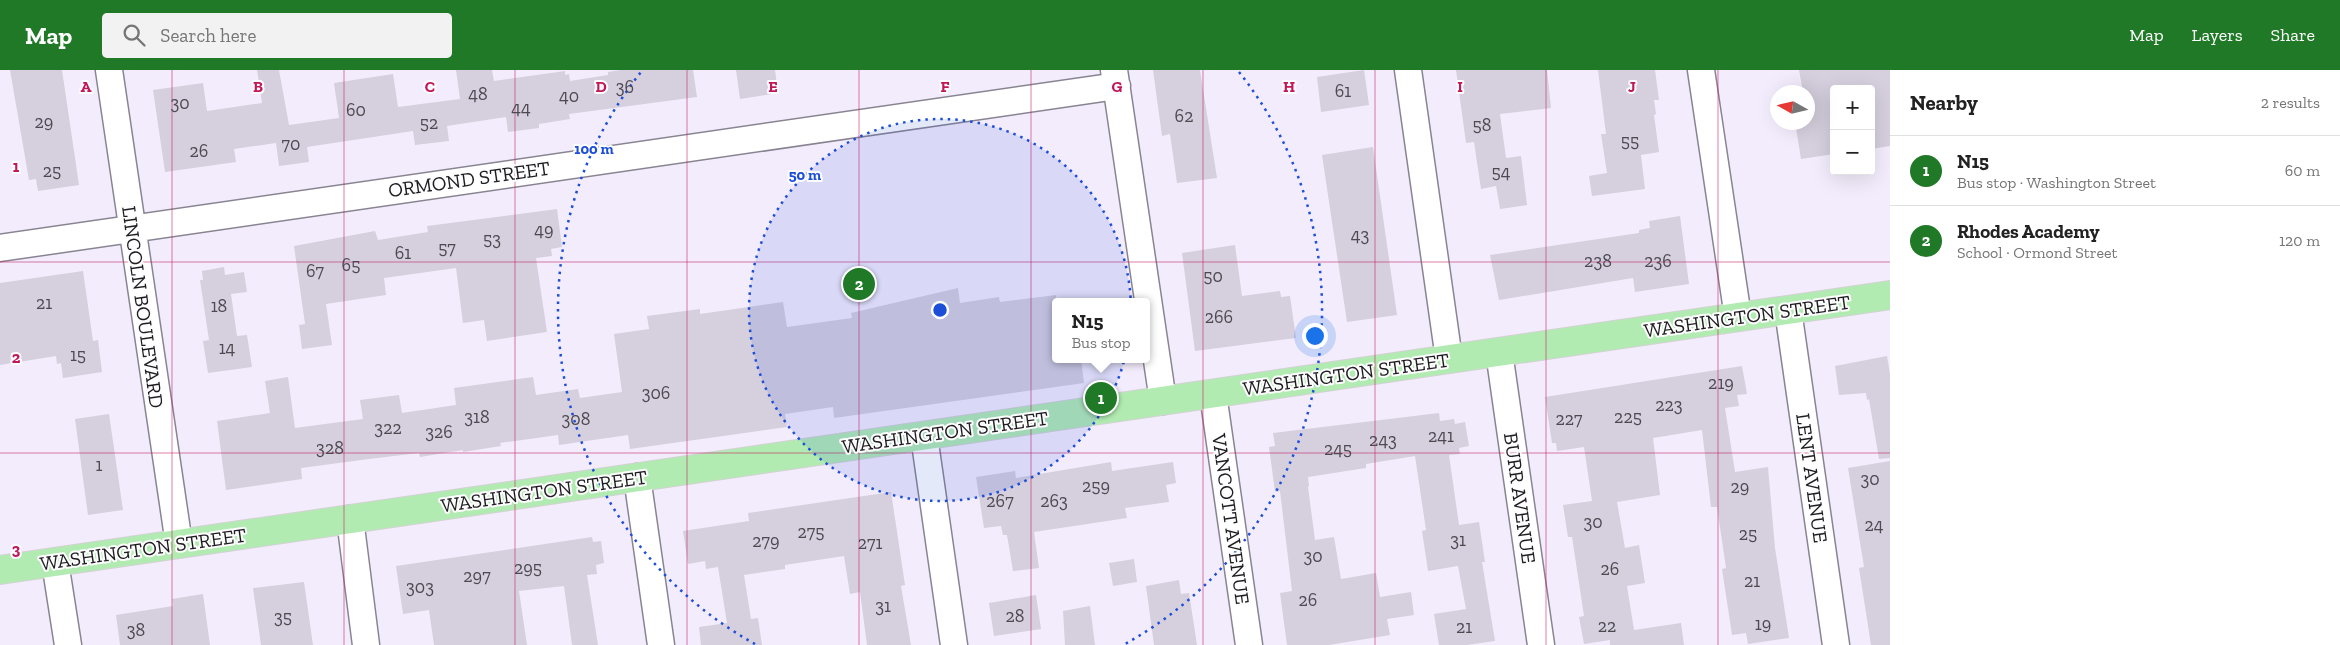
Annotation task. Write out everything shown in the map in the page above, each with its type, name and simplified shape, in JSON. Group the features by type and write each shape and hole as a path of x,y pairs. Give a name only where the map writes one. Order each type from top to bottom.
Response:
{"main road":[{"name":"WASHINGTON STREET","path":"0,570 1890,295"}],"street":[{"name":"LINCOLN BOULEVARD","path":"109,70 179,544"},
{"path":"1408,70 1449,359"},
{"path":"1701,70 1738,317"},
{"name":"ORMOND STREET","path":"0,248 1116,78"},
{"path":"1116,78 1148,298"},
{"name":"LENT AVENUE","path":"1788,310 1836,645"},
{"path":"1150,312 1163,401"},
{"name":"BURR AVENUE","path":"1499,352 1541,645"},
{"name":"VANCOTT AVENUE","path":"1212,394 1249,645"},
{"path":"924,436 954,645"},
{"path":"637,477 661,645"},
{"path":"350,519 366,645"},
{"path":"55,562 68,645"}],"building":[{"path":"10,70 62,70 79,185 38,191 36,179 29,180"},
{"path":"257,70 279,70 289,125 339,118 334,83 393,74 398,107 460,99 456,70 492,70 494,81 565,71 565,75 569,74 570,81 608,75 608,72 620,70 693,70 697,97 569,114 570,119 539,124 539,128 508,132 506,117 447,126 449,141 415,145 413,131 307,147 309,162 279,166 276,143 234,149 236,162 165,172 153,90 203,83 207,111 262,103"},
{"path":"736,70 775,70 778,93 740,99"},
{"path":"1153,70 1200,70 1217,178 1177,183 1170,134 1162,136"},
{"path":"1364,70 1369,105 1321,112 1317,77"},
{"path":"1456,70 1547,70 1551,108 1500,114 1506,158 1521,156 1527,205 1500,209 1496,186 1481,189 1474,142 1466,143"},
{"path":"1598,70 1655,70 1659,100 1654,100 1656,114 1654,115 1659,152 1641,155 1645,189 1592,196 1589,176 1607,173 1601,134 1606,134"},
{"path":"1799,70 1890,70 1890,146 1875,148 1875,85 1830,85 1830,155 1801,159 1796,130 1815,130 1815,85 1802,85"},
{"path":"1373,147 1397,315 1347,322 1322,155"},
{"path":"557,209 562,247 551,249 552,256 536,258 547,332 487,341 484,320 463,323 456,268 384,278 386,295 326,304 332,345 302,349 299,325 305,324 294,246 375,231 378,240 428,232 427,226"},
{"path":"1680,216 1689,284 1635,292 1633,278 1499,300 1490,255 1639,233 1639,230 1650,228 1649,221"},
{"path":"1235,245 1242,296 1280,291 1281,297 1290,296 1296,338 1195,351 1182,253"},
{"path":"224,267 225,275 244,272 247,292 231,294 237,336 247,335 252,367 208,373 203,341 209,340 200,280 203,280 202,271"},
{"path":"83,271 93,341 98,340 102,372 63,378 61,363 57,364 56,356 0,365 0,283"},
{"path":"958,288 960,303 999,297 1000,302 1056,295 1056,298 1052,298 1052,363 1082,363 1084,383 834,418 833,407 785,414 787,427 630,449 628,435 559,445 558,435 500,443 501,446 463,452 463,450 420,457 419,453 301,468 302,479 226,490 217,421 270,413 265,381 288,377 295,428 363,419 360,400 399,395 402,413 456,405 454,388 533,377 536,395 578,389 580,398 622,392 614,334 649,329 647,316 700,309 700,314 783,302 787,327 852,318 851,313"},
{"path":"1887,356 1890,374 1890,458 1879,459 1869,399 1867,400 1866,393 1839,395 1835,366"},
{"path":"1742,366 1747,394 1737,395 1739,406 1725,408 1735,472 1768,467 1775,548 1789,638 1748,644 1746,633 1732,635 1722,569 1726,568 1717,507 1711,507 1702,430 1653,438 1660,495 1617,502 1625,548 1639,545 1645,583 1627,586 1634,630 1681,623 1684,645 1610,645 1610,640 1584,644 1579,617 1584,616 1572,537 1568,537 1563,505 1592,501 1584,447 1557,451 1556,443 1552,443 1545,397"},
{"path":"1439,413 1440,421 1454,419 1455,424 1465,422 1469,446 1459,448 1460,454 1449,455 1459,525 1479,522 1485,562 1482,562 1495,641 1467,645 1439,645 1434,614 1466,609 1458,566 1428,571 1422,531 1426,530 1415,456 1366,464 1366,468 1308,477 1315,540 1334,537 1341,579 1376,573 1380,597 1411,592 1414,615 1387,619 1390,635 1329,645 1287,645 1280,593 1292,591 1280,491 1275,492 1269,447 1275,446 1273,433"},
{"path":"109,414 123,510 88,515 75,419"},
{"path":"1890,461 1890,645 1871,645 1859,568 1864,567 1848,468"},
{"path":"1111,462 1112,471 1173,462 1176,483 1166,485 1169,502 1125,508 1127,518 1034,532 1039,568 1013,571 1007,535 1003,535 1001,526 984,528 976,477 1015,471 1016,478"},
{"path":"891,492 905,585 901,586 911,645 867,645 860,592 850,594 844,556 785,565 785,569 744,575 751,619 758,618 762,645 701,645 699,627 727,623 718,567 706,569 705,561 688,564 683,531 749,521 748,513"},
{"path":"592,537 593,542 601,541 604,563 596,565 597,574 587,575 598,645 572,645 564,586 519,591 527,645 434,645 429,610 403,614 396,566"},
{"path":"1134,559 1137,582 1113,586 1109,563"},
{"path":"1179,580 1181,594 1189,593 1197,645 1154,645 1146,586"},
{"path":"304,582 313,645 261,645 253,588"},
{"path":"203,594 210,645 120,645 116,615 173,606 172,599"},
{"path":"1036,595 1041,629 994,636 989,603"},
{"path":"1090,606 1095,645 1065,645 1063,611"}],"place":[{"name":"Rhodes Academy","path":"859,284"},
{"name":"N15","path":"1101,398"}]}
